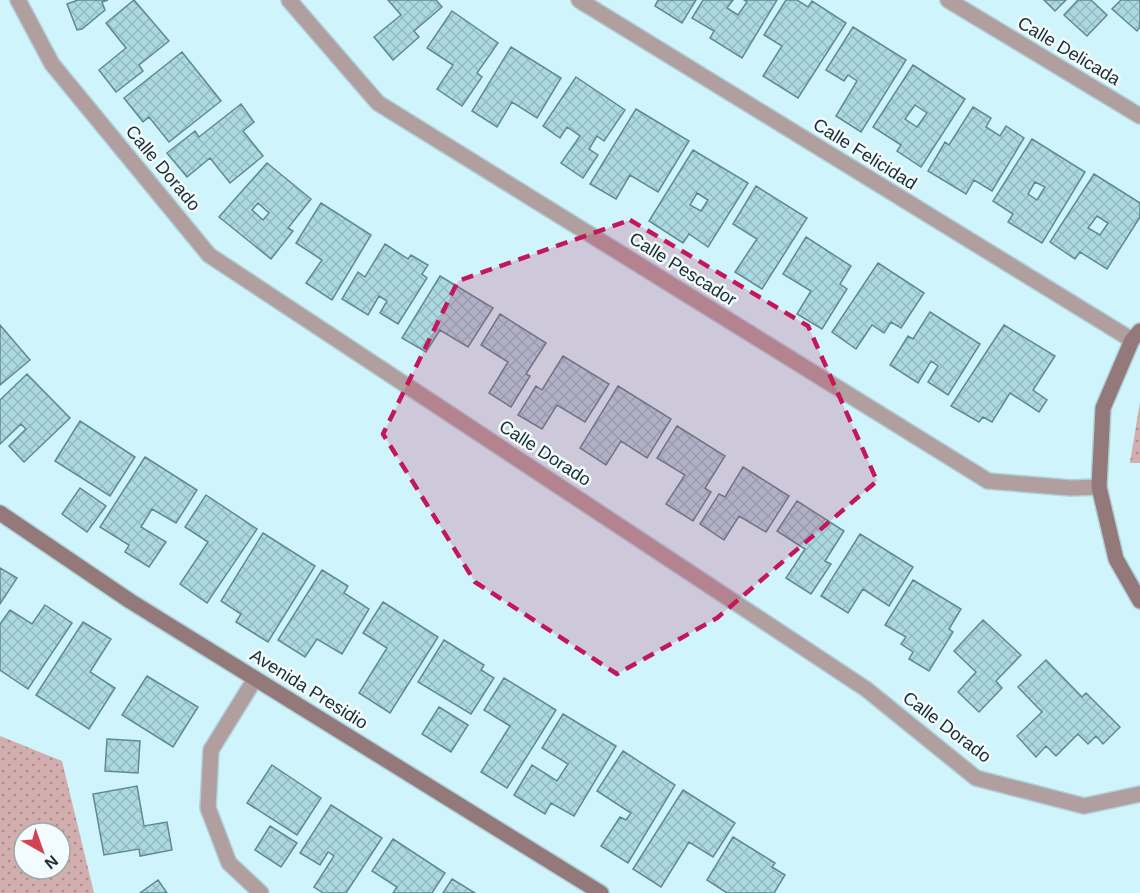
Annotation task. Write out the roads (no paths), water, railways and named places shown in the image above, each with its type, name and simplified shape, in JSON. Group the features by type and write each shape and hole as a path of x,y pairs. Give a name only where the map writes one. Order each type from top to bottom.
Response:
{"street":[{"name":"Calle Dorado","path":"18,0 52,64 209,255 866,689 976,778 1084,806 1140,794"},
{"name":"Calle Pescador","path":"289,0 378,103 988,481 1071,488 1099,487"},
{"name":"Calle Felicidad","path":"579,0 1136,336"},
{"name":"Calle Delicada","path":"948,0 1140,116"},
{"path":"1136,336 1103,408 1099,487 1116,559 1140,601"},
{"name":"Avenida Presidio","path":"0,513 130,601 601,893"},
{"path":"255,679 211,750 208,807 229,863 261,893"}]}
